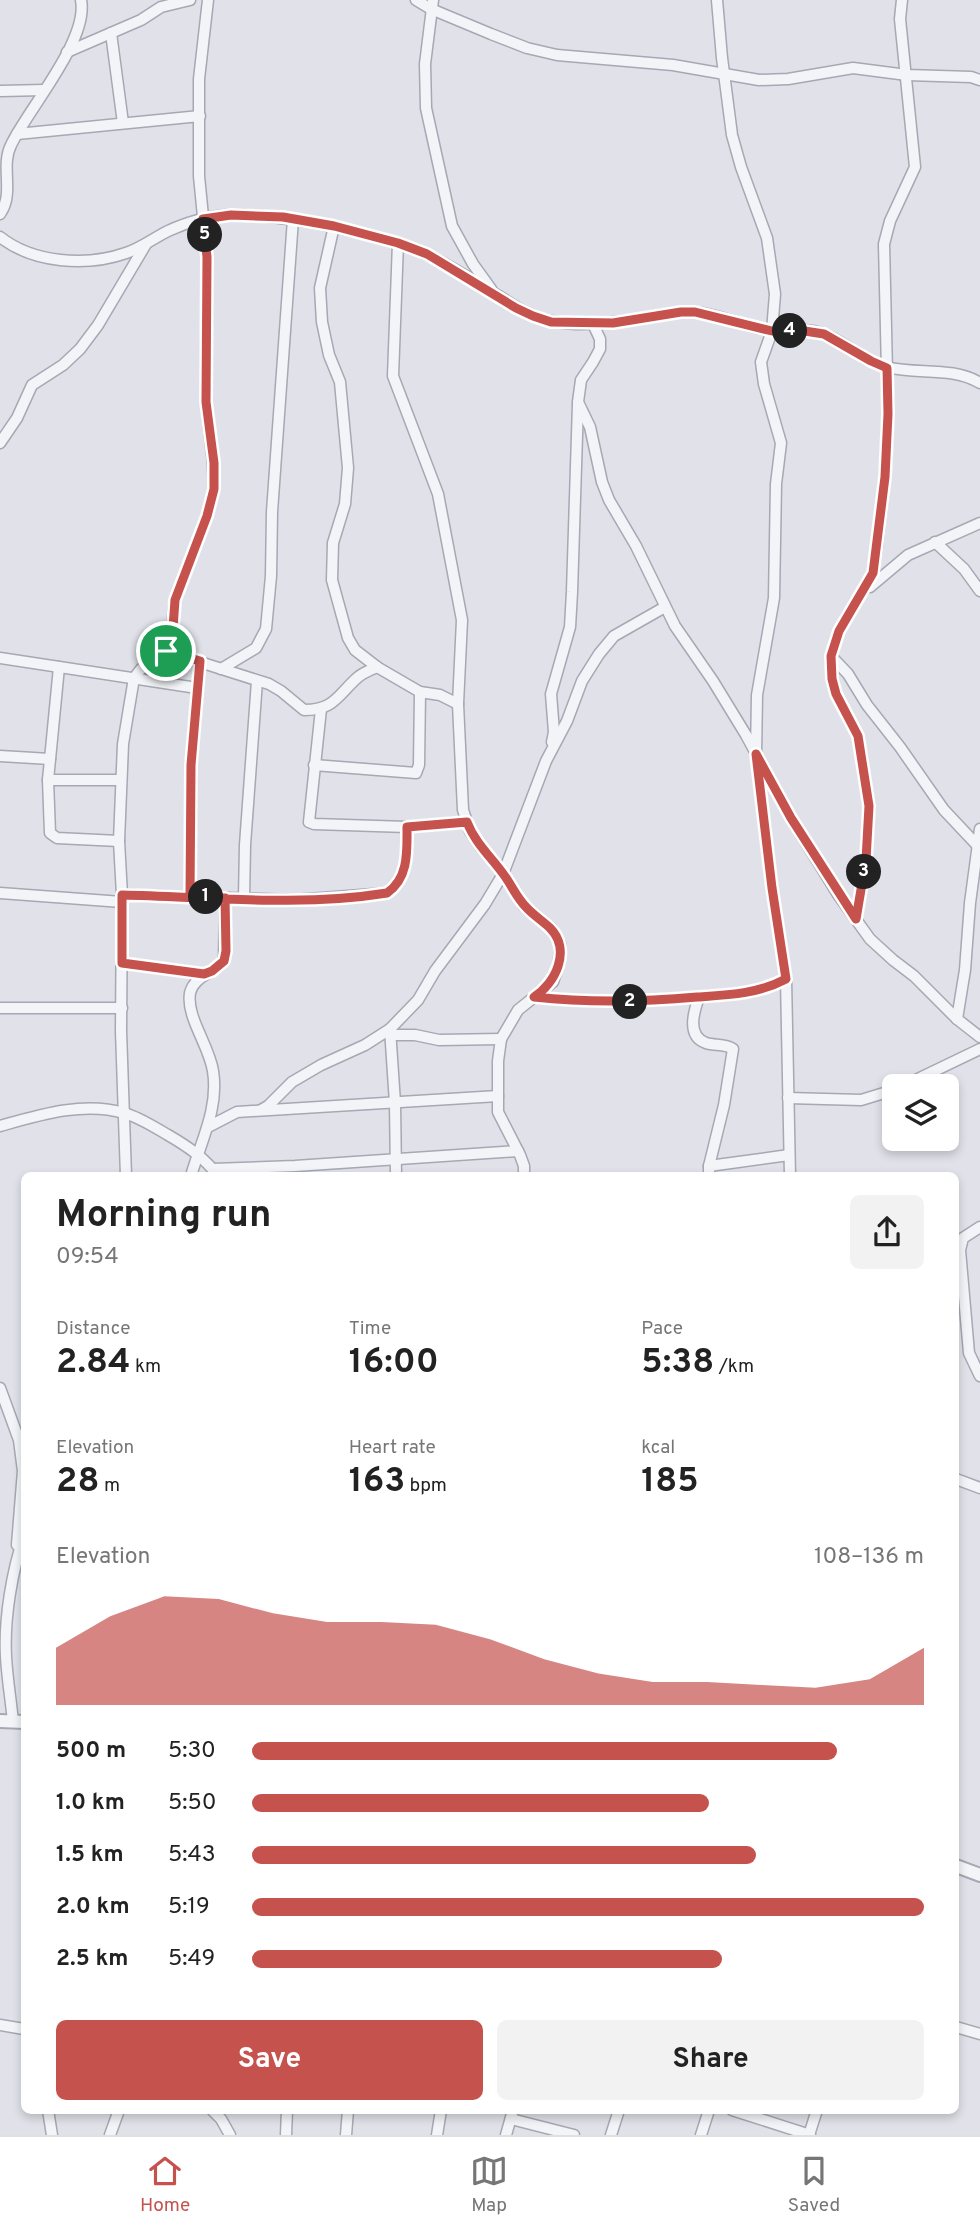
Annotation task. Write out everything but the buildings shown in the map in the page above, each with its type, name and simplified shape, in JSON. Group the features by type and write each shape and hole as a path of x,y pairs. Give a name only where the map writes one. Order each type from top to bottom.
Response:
{"street":[{"path":"0,214 5,207 7,195 8,152 67,52 79,27 81,0"},
{"path":"67,52 161,8 190,0"},
{"path":"125,1172 120,780 134,678 141,669 166,651 173,628 175,600 207,516 214,489 214,463 206,402 207,257 199,176 201,52 208,0"},
{"path":"416,0 432,4 527,48 557,55 673,65 759,80 853,68 980,80"},
{"path":"717,0 732,135 766,237 775,294 772,331 761,362 764,384 781,443 776,484 774,597 757,695 756,754 786,979 790,1172"},
{"path":"856,919 866,860 869,806 858,736 836,694 831,656 839,631 873,573 885,477 888,414 884,244 890,221 915,167 900,19 902,0"},
{"path":"432,4 424,88 447,204 453,226 463,246 493,293"},
{"path":"111,33 123,123"},
{"path":"0,91 44,90"},
{"path":"17,134 200,116"},
{"path":"0,237 14,248 28,254 64,260 97,259 126,253 172,229 203,219 231,215 293,219 334,226 398,243 427,254 533,316 551,322 593,324 695,312 772,331 798,330 824,334 887,368 949,374 980,383"},
{"path":"221,669 256,648 266,629 293,219"},
{"path":"334,226 320,288 322,322 329,355 340,382 348,468 345,505 333,543 332,580 351,645 377,667 420,692 440,695 458,704"},
{"path":"0,443 17,418 32,385 63,365 80,349 98,325 146,243"},
{"path":"398,243 393,376 438,494 462,620 458,704 463,810 481,847 524,906 551,928 560,944 559,963 553,982 512,1018 501,1039 498,1112 518,1151 524,1172"},
{"path":"550,753 554,732 551,694 570,627 578,402 581,380 600,349 600,338 593,324"},
{"path":"578,402 590,426 602,482 609,500 636,546 665,607 713,681 791,818 870,939 980,1037"},
{"path":"862,594 908,555 980,523"},
{"path":"935,542 964,569 980,591"},
{"path":"261,1110 292,1082 321,1065 391,1032 418,1000 435,971 485,904 503,874 531,797 567,721 582,681 614,636 665,607"},
{"path":"166,651 281,691 304,710 321,709 334,703 358,677 377,667"},
{"path":"831,656 849,674 867,705 944,810 977,845"},
{"path":"0,658 197,688"},
{"path":"190,897 191,765 200,661"},
{"path":"58,667 48,780 48,826 52,836 119,841"},
{"path":"244,898 245,845 257,681"},
{"path":"314,765 418,772 420,692"},
{"path":"321,709 309,822 407,827 467,822"},
{"path":"0,755 50,759"},
{"path":"48,780 120,780"},
{"path":"0,893 122,899 190,897 295,900 387,893 403,873 407,859 407,827"},
{"path":"957,1019 980,829"},
{"path":"193,1172 208,1127 215,1089 213,1068 206,1044 193,1018 190,994 204,974 219,967 224,961 225,898"},
{"path":"122,963 204,974"},
{"path":"534,997 614,1002 699,997 751,992 769,988 786,979"},
{"path":"699,997 692,1019 695,1033 706,1043 733,1049 709,1171 789,1155"},
{"path":"0,1008 121,1007"},
{"path":"391,1032 439,1040 501,1039"},
{"path":"391,1032 396,1172"},
{"path":"928,1074 980,1049"},
{"path":"788,1098 861,1100 882,1094"},
{"path":"208,1127 237,1112 498,1096"},
{"path":"0,1126 66,1111 100,1108 125,1113 150,1124 199,1155 216,1172 518,1151"},
{"path":"980,1227 963,1238 960,1250 969,1353 980,1376"},
{"path":"0,1388 19,1440 21,1456"},
{"path":"959,1480 980,1488"},
{"path":"12,1722 6,1653 21,1494"},
{"path":"15,1563 21,1545"},
{"path":"959,1867 980,1875"},
{"path":"0,2025 21,2028"},
{"path":"959,2028 980,2033"},
{"path":"49,2114 52,2135"},
{"path":"110,2135 118,2114"},
{"path":"216,2114 230,2135"},
{"path":"286,2135 287,2114"},
{"path":"346,2135 348,2114"},
{"path":"437,2135 440,2114"},
{"path":"611,2135 618,2114"},
{"path":"701,2135 708,2114"},
{"path":"754,2114 809,2135 816,2114"},
{"path":"506,2135 512,2115 569,2134"}],"route":[{"path":"166,651 173,628 175,600 207,516 214,489 214,463 206,402 207,257 203,219 231,215 283,217 334,226 398,243 427,254 516,308 551,322 613,323 695,312 772,331 798,330 824,334 887,368 885,477 873,573 839,631 831,656 836,694 858,736 869,806 866,860 856,919 791,818 756,754 786,979 769,988 751,992 645,1001 578,1002 534,997 553,982 559,963 560,944 551,928 524,906 470,831 467,822 407,827 407,859 403,873 387,893 295,900 244,898 190,897 122,895 122,963 204,974 219,967 224,961 226,951 225,898 190,897 191,765 200,661 166,651"}]}
